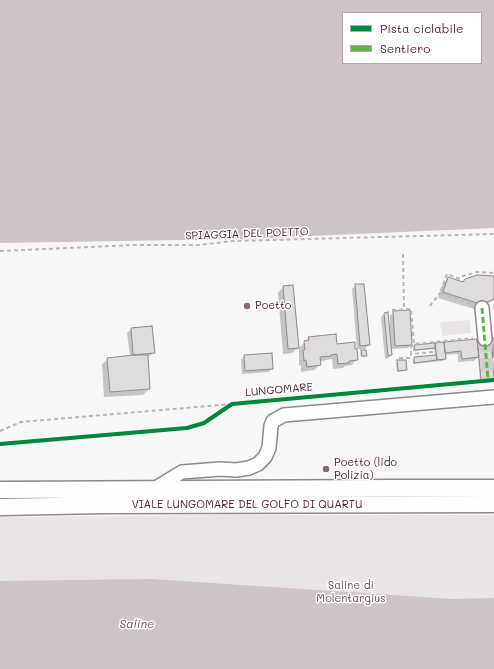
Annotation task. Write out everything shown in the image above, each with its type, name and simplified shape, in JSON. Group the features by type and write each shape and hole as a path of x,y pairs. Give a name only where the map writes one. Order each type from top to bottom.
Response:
{"main road":[{"name":"VIALE LUNGOMARE DEL GOLFO DI QUARTU","path":"0,490 494,488"},
{"name":"VIALE LUNGOMARE DEL GOLFO DI QUARTU","path":"0,507 105,505 494,504"}],"street":[{"path":"482,308 485,338"},
{"path":"154,489 182,472 220,469 236,470 249,468 258,464 265,457 270,448 271,426 273,421 284,415 494,396"}],"path":[{"path":"403,254 404,309"},
{"path":"430,306 440,293 447,274 460,279 464,276 477,272 494,273"},
{"path":"440,293 482,308"},
{"path":"392,310 411,309 414,344 411,348 411,358 399,358"},
{"path":"414,344 485,338"},
{"path":"411,354 433,352"},
{"path":"474,382 488,380"},
{"path":"0,431 21,422 232,404"}],"green space":[{"path":"470,320 471,333 442,336 440,322"},
{"name":"Saline di Molentargius","path":"494,515 494,669 0,669 0,517"}],"water":[{"path":"0,0 494,0 494,228 241,239 0,243"},
{"name":"Saline","path":"152,579 453,599 494,598 494,669 0,669 0,581"}],"building":[{"path":"477,275 494,276 494,299 480,304 443,292 448,277 463,282 465,279"},
{"path":"355,284 364,284 370,345 360,346"},
{"path":"293,285 299,348 288,349 283,286"},
{"path":"410,310 412,345 395,346 393,311"},
{"path":"388,312 392,355 388,356 384,313"},
{"path":"152,326 155,353 133,355 131,328"},
{"path":"336,334 337,344 355,342 358,360 338,364 337,354 320,357 321,365 307,367 306,360 304,361 304,341 309,340 308,337"},
{"path":"491,338 494,378 481,379 477,339"},
{"path":"491,338 494,338 494,355 493,355"},
{"path":"477,339 479,357 462,359 461,351 445,353 444,342"},
{"path":"444,342 446,359 437,360 435,343"},
{"path":"435,343 435,348 415,350 414,345"},
{"path":"361,350 366,350 367,356 362,356"},
{"path":"272,353 273,369 245,371 244,355"},
{"path":"148,355 150,389 110,392 107,358"},
{"path":"436,355 437,360 414,363 414,357"},
{"path":"397,360 406,360 407,370 398,371"}],"tunnel":[{"path":"485,339 488,379"}],"marked path":[{"path":"482,308 488,379"}],"cycle path":[{"name":"LUNGOMARE","path":"0,444 187,428 204,423 232,404 494,380"}],"place":[{"name":"Poetto","path":"247,306"},
{"name":"Poetto (lido Polizia)","path":"326,469"}]}
